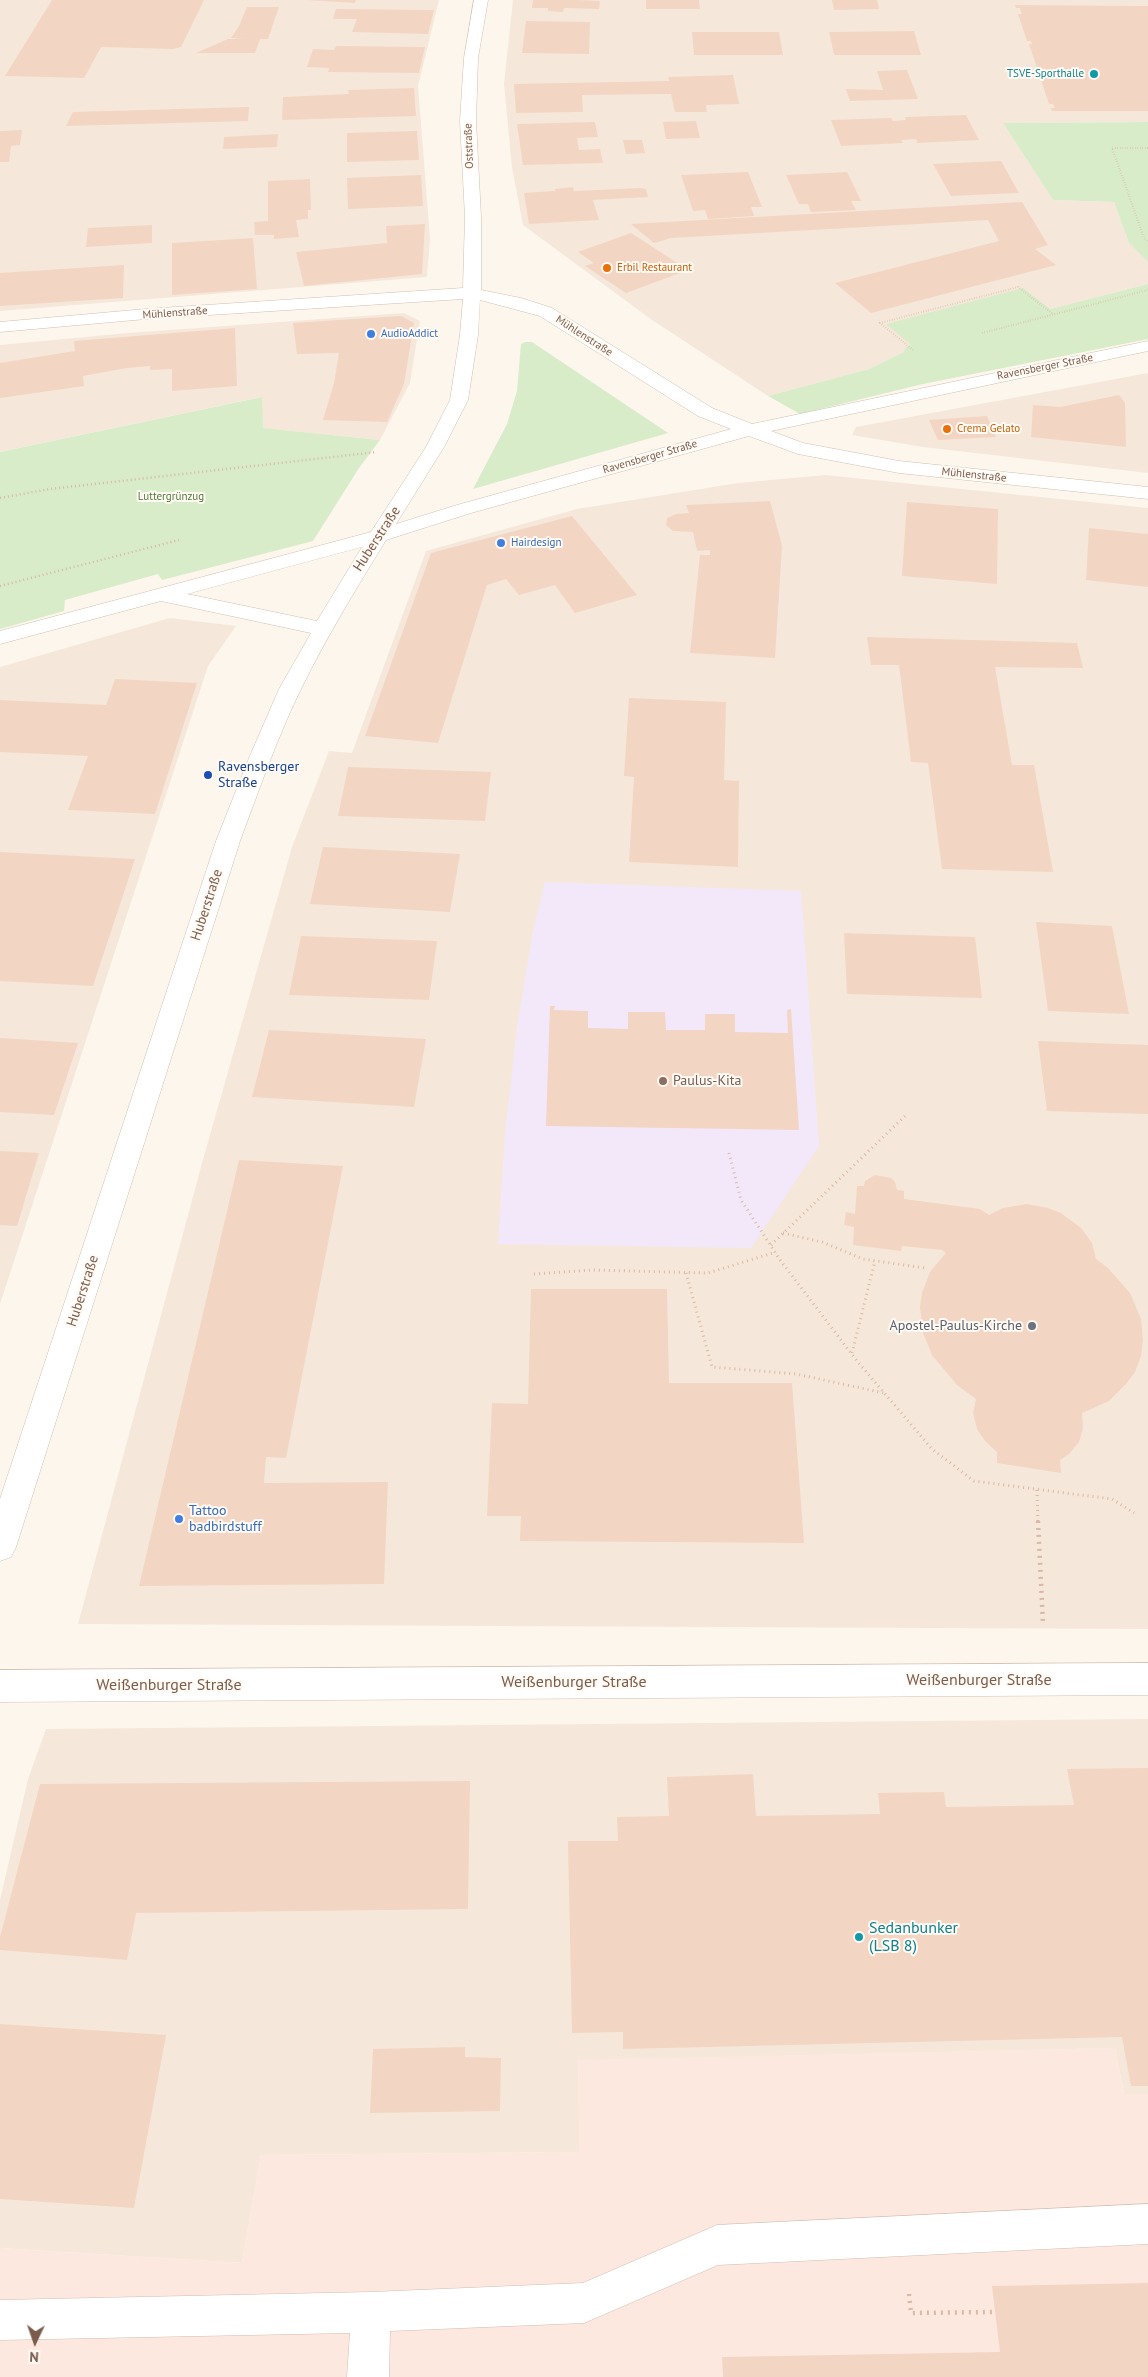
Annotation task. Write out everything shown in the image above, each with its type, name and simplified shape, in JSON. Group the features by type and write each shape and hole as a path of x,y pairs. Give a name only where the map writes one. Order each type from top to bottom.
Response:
{"street":[{"name":"Oststraße","path":"472,293 473,217 468,121 471,58 481,0"},
{"name":"Mühlenstraße","path":"0,327 146,314 472,293 514,302 546,312 705,412 798,448 898,468 1148,493"},
{"name":"Huberstraße","path":"0,1547 228,841 260,758 290,689 351,580 434,447 459,400 469,335 472,293"},
{"name":"Ravensberger Straße","path":"0,638 379,536 464,509 748,430 1148,346"},
{"name":"Ravensberger Straße","path":"159,594 324,629"},
{"name":"Weißenburger Straße","path":"0,1686 1148,1679"},
{"path":"0,2320 371,2312 584,2303 717,2245 1148,2224"},
{"path":"368,2377 371,2312"}],"path":[{"path":"1148,148 1112,148 1144,238 1148,242"},
{"path":"914,351 880,323 1018,287 1054,314"},
{"path":"0,498 256,464 434,447"},
{"path":"771,1245 905,1116"},
{"path":"729,1153 742,1200 771,1245 852,1353 932,1449 974,1481 1112,1499 1134,1513"},
{"path":"782,1233 822,1242 863,1258 925,1268"},
{"path":"534,1274 592,1270 708,1273 776,1252"},
{"path":"852,1353 876,1261"},
{"path":"686,1273 712,1367 796,1374 884,1393"},
{"path":"1038,1490 1046,1679"}],"shaded area":[{"path":"0,0 439,0 418,86 430,238 427,277 0,311"},
{"path":"513,0 1148,0 1148,122 1003,123 1053,200 1114,202 1129,243 1148,262 1148,284 1050,309 887,323 911,345 904,352 869,369 768,396 652,320 523,225 512,168 504,84"},
{"path":"404,313 420,321 410,383 380,440 262,428 261,397 0,452 0,345 128,333"},
{"path":"1148,373 1148,473 923,447 852,435 856,427"},
{"path":"825,475 1148,508 1148,1629 78,1624 202,1163 292,847 329,751 352,753 426,551 577,509 738,483"},
{"path":"170,618 236,626 208,666 0,1304 0,667"},
{"name":"Paulus-Kita","path":"545,882 801,891 819,1146 751,1248 498,1244 505,1134 517,1028 532,936"},
{"path":"1148,1719 1148,2094 1124,2094 1115,2048 578,2061 580,2152 261,2155 242,2263 0,2248 0,1900 28,1779 46,1729"},
{"path":"1115,2048 1124,2094 1148,2094 1148,2377 0,2377 0,2248 242,2263 261,2155 579,2152 578,2060"}],"green space":[{"path":"1148,122 1148,262 1129,243 1114,202 1053,200 1003,123"},
{"path":"1148,284 1148,339 923,384 800,414 768,396 869,369 904,352 906,347 911,345 886,324 1023,288 1050,309"},
{"path":"532,342 668,433 473,489 507,424 517,391 521,344"},
{"name":"Luttergrünzug","path":"262,397 263,428 380,440 359,468 313,541 162,580 158,574 65,600 64,611 0,629 0,452"}],"building":[{"path":"52,0 204,0 181,47 173,49 101,47 84,78 5,76"},
{"path":"307,0 356,0 355,3"},
{"path":"533,0 600,1 599,9 564,8 563,12 548,11 548,8 532,8"},
{"path":"646,0 699,0 700,9 646,9"},
{"path":"832,0 877,0 879,9 834,10"},
{"name":"TSVE-Sporthalle","path":"1015,5 1148,6 1148,111 1052,111 1051,108 1055,108 1053,104 1049,104 1029,44 1032,44 1031,41 1027,41 1018,14 1022,14 1020,8 1016,8"},
{"path":"247,7 279,7 268,39 260,39 255,53 196,53 228,39 245,39 231,38 239,26"},
{"path":"336,9 434,10 428,34 352,32 357,19 333,19"},
{"path":"526,21 590,22 589,54 522,53"},
{"path":"914,31 921,55 834,55 829,32"},
{"path":"692,32 779,32 783,55 694,55"},
{"path":"336,46 425,47 419,73 328,72 329,68 307,67 313,49 334,50"},
{"path":"907,70 918,99 850,101 846,89 883,90 877,71"},
{"path":"733,75 739,104 706,105 707,112 675,112 671,94 582,95 583,112 516,113 514,84 669,81 668,77"},
{"path":"414,88 416,116 282,120 283,97 349,94 348,90"},
{"path":"249,107 248,121 66,126 73,112"},
{"path":"966,115 979,140 917,143 916,139 901,140 903,143 841,146 831,120 891,118 893,121 906,120 905,117"},
{"path":"696,121 700,138 666,139 663,122"},
{"path":"595,122 598,137 577,138 579,150 600,149 603,163 523,165 517,124"},
{"path":"22,130 20,145 11,146 9,162 0,162 0,131"},
{"path":"417,131 419,160 347,162 347,133"},
{"path":"278,134 277,147 223,149 224,137"},
{"path":"623,140 642,140 645,153 626,154"},
{"path":"1001,161 1019,193 951,196 933,164"},
{"path":"748,172 762,207 751,207 754,216 708,219 705,210 693,211 681,175"},
{"path":"847,172 861,201 851,201 856,210 811,212 808,204 799,204 786,175"},
{"path":"421,175 423,206 348,209 347,178"},
{"path":"310,179 311,210 308,210 308,219 296,220 299,237 274,239 274,235 255,235 254,222 268,221 268,181"},
{"path":"573,187 574,191 640,188 646,189 648,197 593,200 599,220 529,224 524,193 555,191 555,189"},
{"path":"1022,202 1048,245 1035,249 1056,265 871,313 835,283 999,241 988,220 671,238 654,243 631,224"},
{"path":"425,224 422,274 304,286 296,252 387,243 386,226"},
{"path":"152,225 152,243 86,247 88,228"},
{"path":"631,233 688,270 626,293 585,266 594,263 578,252"},
{"path":"253,238 257,289 172,295 172,243"},
{"path":"124,265 123,298 0,306 0,273"},
{"path":"401,316 414,323 404,384 387,422 323,420 334,383 339,353 297,354 293,323"},
{"path":"235,328 237,386 172,391 172,369 150,370 150,366 83,376 84,386 0,398 0,363 75,351 74,341"},
{"path":"1119,395 1125,403 1126,447 1031,437 1033,405 1060,407"},
{"path":"987,416 996,437 938,440 929,420"},
{"path":"770,501 782,546 775,658 690,653 700,555 710,555 710,550 697,551 693,532 673,531 666,525 667,518 676,514 689,513 686,505"},
{"path":"907,502 998,509 997,584 902,576"},
{"path":"572,516 637,595 575,613 555,585 519,595 506,579 487,585 438,743 365,736 431,553"},
{"path":"1089,528 1148,534 1148,587 1086,580"},
{"path":"867,637 1077,643 1083,668 995,667 1012,765 1034,765 1053,872 942,869 928,763 911,762 899,665 871,665"},
{"path":"115,679 197,683 155,814 68,810 88,756 0,752 0,700 106,705"},
{"path":"629,698 726,702 724,780 739,781 738,867 629,862 634,777 624,776"},
{"path":"348,767 491,772 485,821 338,816"},
{"path":"323,847 460,854 450,912 310,904"},
{"path":"0,852 135,859 93,986 0,981"},
{"path":"1036,922 1112,926 1129,1014 1048,1011"},
{"path":"844,933 975,937 982,998 847,994"},
{"path":"301,936 437,941 429,1000 289,995"},
{"path":"550,1006 555,1006 554,1010 588,1011 588,1028 628,1029 628,1012 665,1012 666,1030 705,1030 705,1014 735,1014 735,1032 788,1033 787,1010 791,1009 799,1130 546,1126"},
{"path":"269,1030 426,1039 414,1107 252,1097"},
{"path":"0,1038 78,1043 54,1115 0,1112"},
{"path":"1038,1041 1148,1045 1148,1114 1047,1111"},
{"path":"0,1151 39,1153 17,1226 0,1225"},
{"path":"239,1160 343,1166 286,1458 266,1457 264,1483 388,1482 384,1584 139,1586"},
{"name":"Apostel-Paulus-Kirche","path":"875,1175 891,1178 895,1182 897,1190 904,1191 904,1199 980,1209 989,1215 1003,1208 1027,1204 1048,1208 1061,1213 1081,1228 1092,1243 1096,1259 1108,1268 1130,1293 1141,1319 1143,1340 1141,1356 1135,1372 1109,1401 1082,1413 1083,1428 1079,1442 1069,1454 1060,1460 1061,1473 997,1463 997,1452 985,1441 977,1429 973,1413 976,1399 957,1385 932,1355 923,1333 920,1307 922,1293 930,1272 946,1253 942,1250 902,1246 901,1251 853,1245 854,1227 844,1225 846,1212 855,1214 857,1186 864,1186 865,1181"},
{"path":"531,1289 667,1289 669,1383 792,1383 804,1543 520,1541 521,1516 487,1516 492,1403 528,1404"},
{"name":"Sedanbunker (LSB 8)","path":"1148,1768 1148,2086 1131,2086 1122,2037 623,2049 623,2032 572,2033 568,1841 618,1841 617,1817 669,1816 667,1777 753,1774 756,1816 880,1814 878,1793 944,1792 946,1807 1074,1805 1067,1769"},
{"path":"470,1781 468,1909 136,1913 127,1960 0,1950 0,1937 40,1784"},
{"path":"0,2024 166,2035 134,2208 0,2199"},
{"path":"465,2047 465,2057 501,2058 500,2111 370,2113 373,2049"},
{"path":"1148,2283 1148,2377 723,2377 722,2357 1000,2352 992,2286"}],"place":[{"name":"TSVE-Sporthalle","path":"1094,74"},
{"name":"Erbil Restaurant","path":"607,268"},
{"name":"AudioAddict","path":"371,334"},
{"name":"Crema Gelato","path":"947,429"},
{"name":"Hairdesign","path":"501,543"},
{"name":"Ravensberger Straße","path":"208,775"},
{"name":"Paulus-Kita","path":"663,1081"},
{"name":"Apostel-Paulus-Kirche","path":"1032,1326"},
{"name":"Tattoo badbirdstuff","path":"179,1519"},
{"name":"Sedanbunker (LSB 8)","path":"859,1937"}]}
